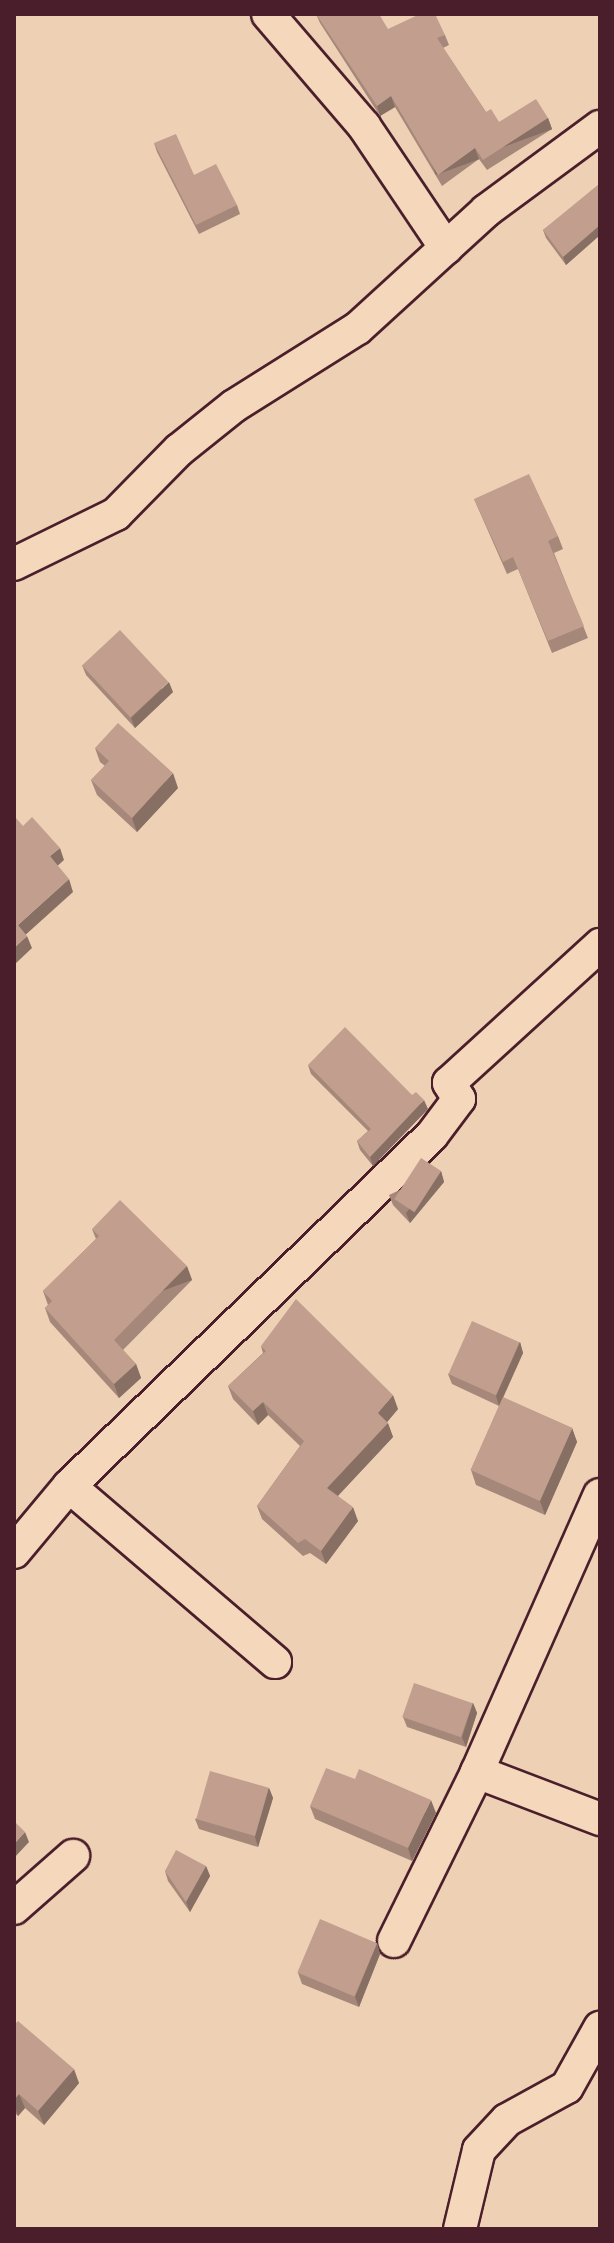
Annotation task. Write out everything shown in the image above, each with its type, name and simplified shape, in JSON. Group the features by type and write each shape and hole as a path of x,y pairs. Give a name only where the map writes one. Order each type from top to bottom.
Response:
{"street":[{"path":"268,14 364,126 446,248"},
{"path":"14,564 116,514 201,433 358,328 486,211 600,127"},
{"path":"14,1552 69,1486 432,1135 459,1099 449,1083 600,945"},
{"path":"69,1486 275,1662"},
{"path":"394,1941 477,1772 600,1495"},
{"path":"477,1772 600,1819"},
{"path":"14,1908 73,1856"},
{"path":"460,2229 479,2150 507,2120 567,2087 600,2028"}],"building":[{"path":"316,14 379,14 388,29 420,14 435,14 445,35 437,38 486,112 491,109 499,122 536,99 548,118 483,160 475,148 438,175 391,96 377,106"},
{"path":"176,134 194,175 216,164 237,205 196,225 154,143"},
{"path":"599,184 600,225 563,257 543,230"},
{"path":"529,474 558,536 548,541 584,626 548,641 513,557 503,562 474,499"},
{"path":"120,630 168,682 130,717 82,665"},
{"path":"118,723 173,773 132,818 91,780 109,761 95,748"},
{"path":"32,817 60,848 50,856 69,879 18,925 27,936 14,948 14,819 23,826"},
{"path":"345,1027 412,1095 416,1092 424,1100 370,1157 357,1141 371,1129 308,1065"},
{"path":"421,1158 441,1171 414,1212 394,1199"},
{"path":"120,1200 187,1266 114,1340 136,1364 114,1384 45,1308 52,1301 43,1291 99,1236 92,1229"},
{"path":"296,1299 393,1395 378,1413 388,1423 327,1488 353,1507 321,1551 305,1539 298,1543 257,1506 304,1441 263,1402 253,1411 228,1386 266,1351 261,1346"},
{"path":"472,1321 520,1342 496,1395 448,1374"},
{"path":"503,1397 572,1428 540,1501 470,1470"},
{"path":"414,1683 473,1703 461,1737 402,1717"},
{"path":"326,1768 355,1779 359,1769 431,1800 408,1848 310,1806"},
{"path":"210,1771 269,1788 255,1836 196,1819"},
{"path":"14,1821 25,1832 14,1844"},
{"path":"176,1850 206,1866 186,1902 165,1871"},
{"path":"320,1919 377,1943 354,1997 297,1972"},
{"path":"18,2021 74,2069 38,2111 19,2094 14,2100 14,2025"}]}
